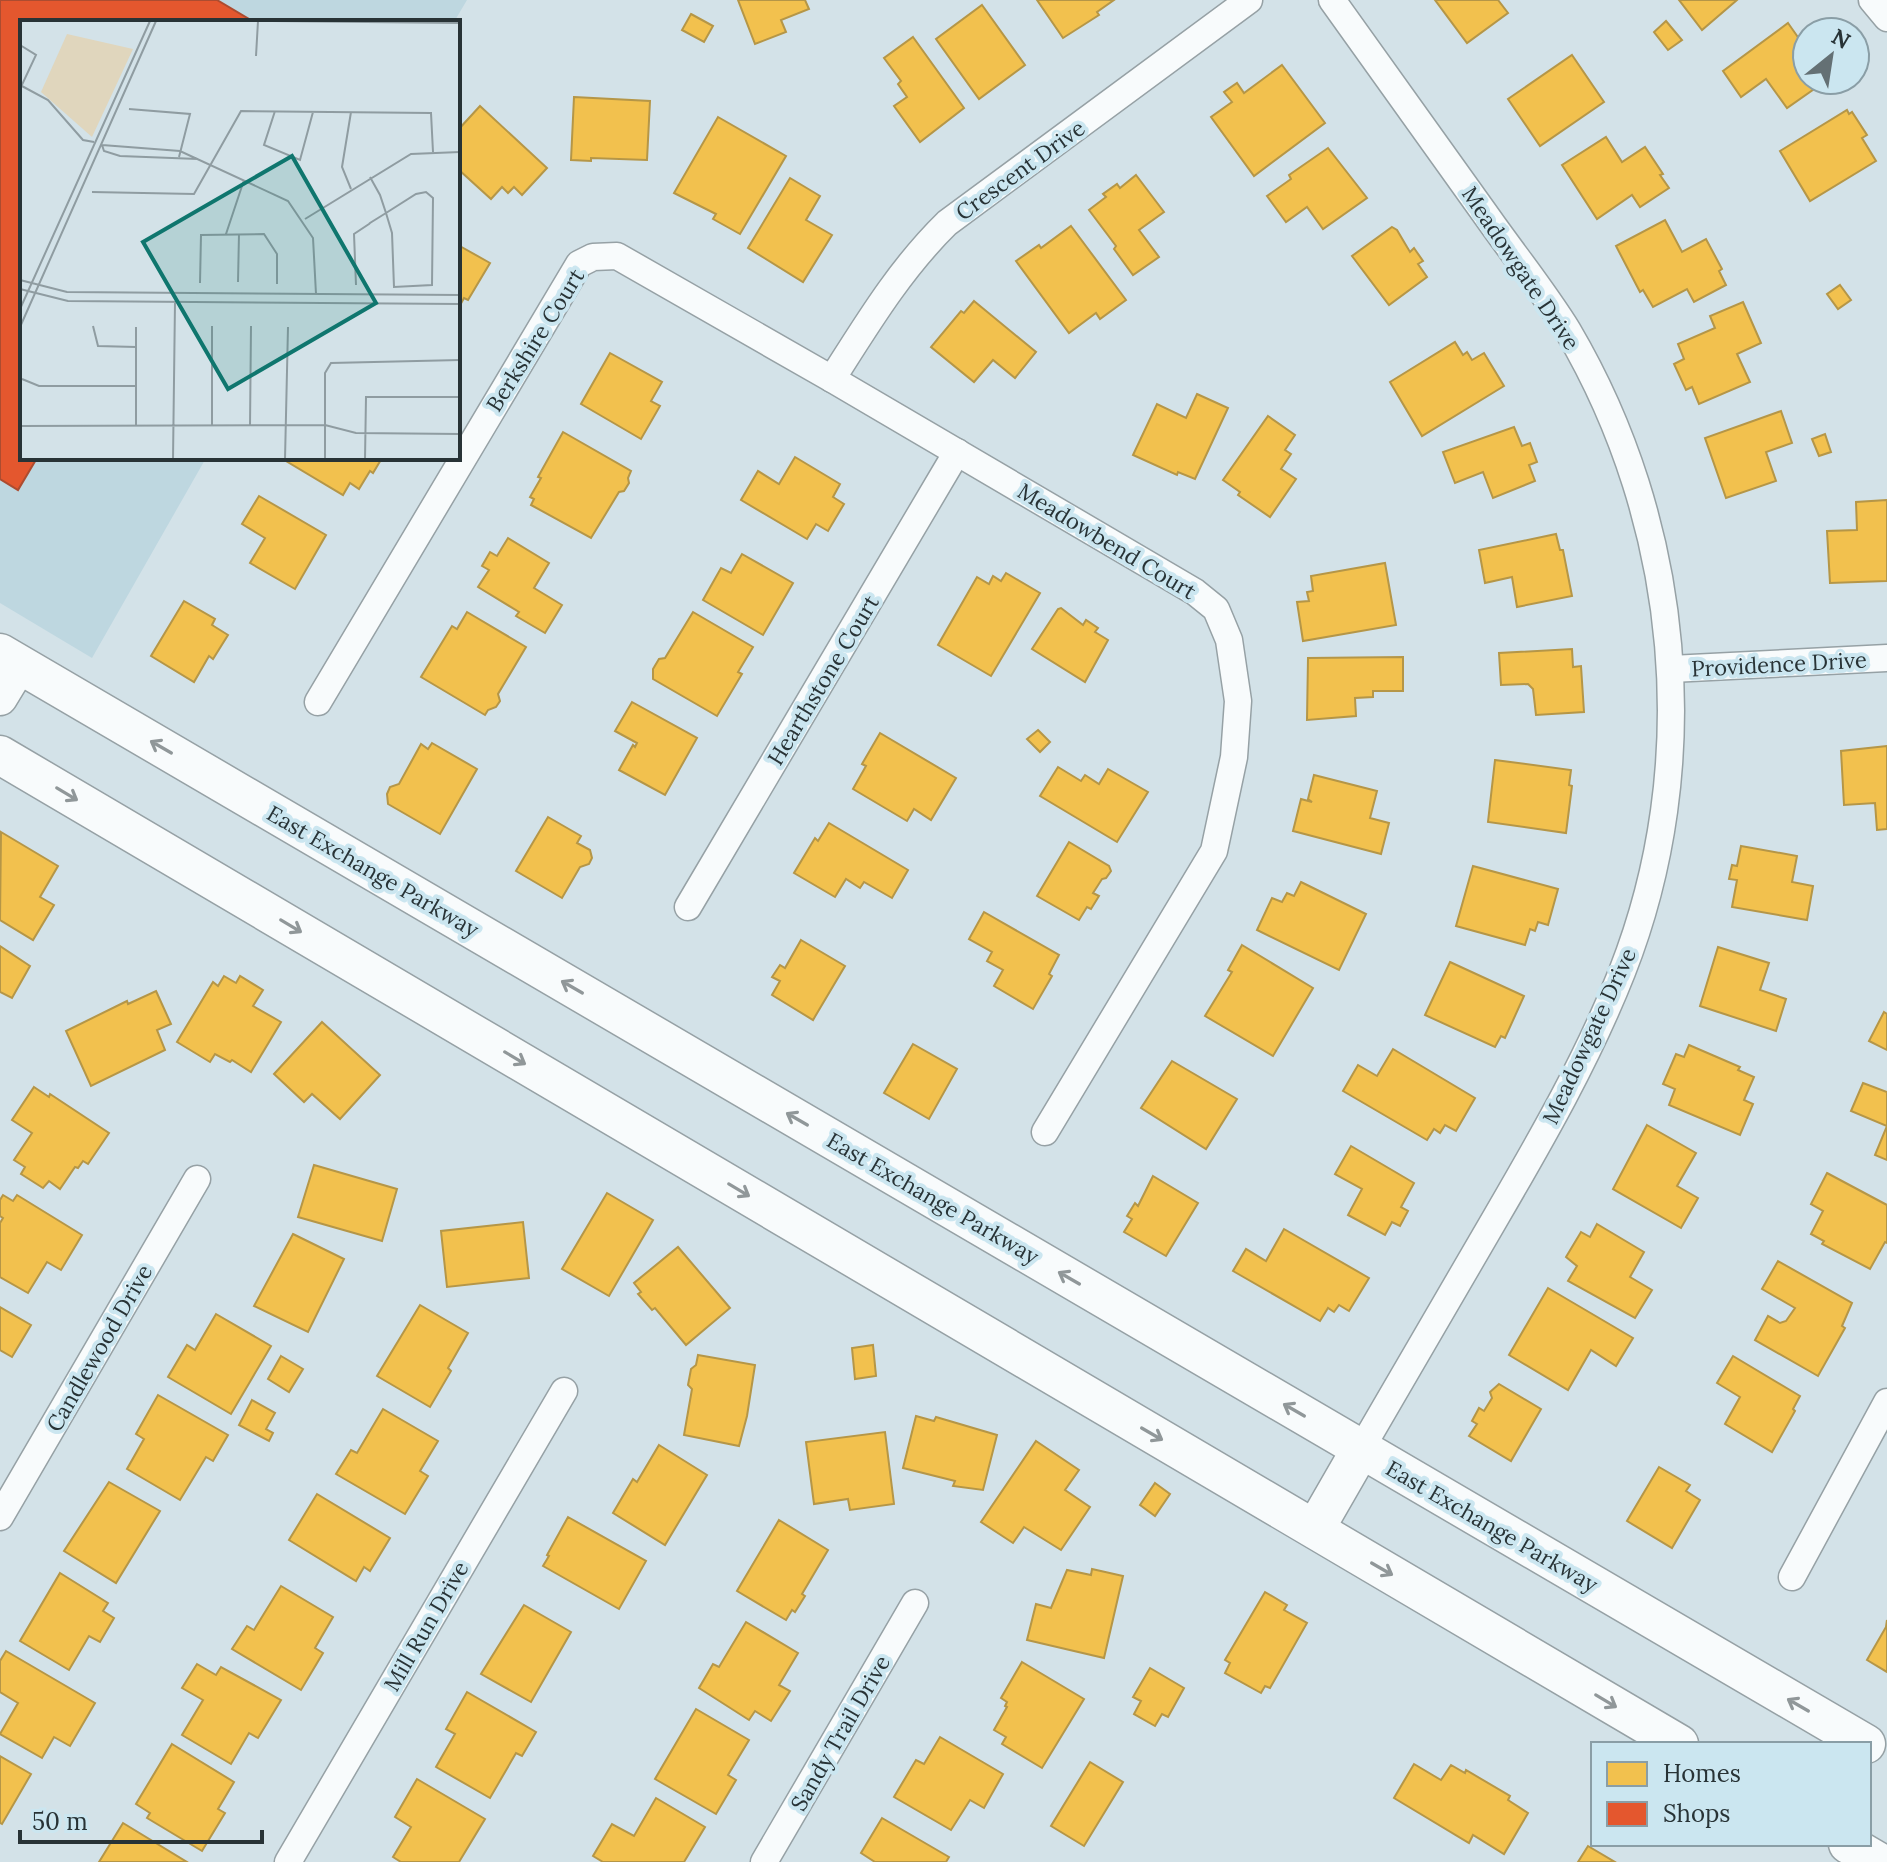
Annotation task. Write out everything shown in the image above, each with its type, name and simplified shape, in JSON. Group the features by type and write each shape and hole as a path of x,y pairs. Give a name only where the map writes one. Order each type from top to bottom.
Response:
{"main road":[{"name":"East Exchange Parkway","path":"10,659 1862,1742"},
{"path":"0,755 1676,1742"},
{"path":"1315,1529 1361,1449"},
{"path":"1851,1846 1879,1862"}],"street":[{"name":"Crescent Drive","path":"832,379 887,293 920,249 947,223 1249,0"},
{"name":"Meadowgate Drive","path":"1332,0 1567,329 1608,409 1640,493 1657,565 1671,669 1671,746 1663,823 1647,898 1622,972 1552,1121 1361,1449"},
{"path":"1872,0 1887,18"},
{"name":"Berkshire Court","path":"318,702 579,264 593,257 617,256 832,379"},
{"name":"Meadowbend Court","path":"832,379 1195,592 1216,609 1229,640 1238,701 1234,757 1214,851 1045,1132"},
{"name":"Hearthstone Court","path":"688,907 957,452"},
{"name":"Providence Drive","path":"1671,669 1887,658"},
{"path":"0,698 10,659"},
{"name":"Candlewood Drive","path":"0,1517 197,1179"},
{"name":"Mill Run Drive","path":"288,1862 564,1391"},
{"path":"1792,1577 1883,1408"},
{"name":"Sandy Trail Drive","path":"764,1862 915,1603"}],"shaded area":[{"path":"0,0 467,0 455,20 20,20 20,460 205,460 92,658 0,603"}],"building: Homes":[{"path":"738,0 805,0 809,9 781,20 786,32 755,44"},
{"path":"1037,0 1114,0 1097,12 1099,15 1063,38"},
{"path":"1435,0 1498,0 1508,13 1467,43"},
{"path":"1679,0 1737,0 1702,30"},
{"path":"982,5 1025,65 979,99 936,39"},
{"path":"691,14 713,26 704,42 682,30"},
{"path":"1666,21 1682,40 1668,50 1654,32"},
{"path":"1788,23 1791,27 1791,96 1804,96 1787,108 1766,79 1741,97 1723,71"},
{"path":"913,37 964,108 920,142 894,106 907,97 898,84 901,81 884,58"},
{"path":"1572,55 1604,102 1540,146 1508,99"},
{"path":"1282,65 1325,123 1254,176 1211,117 1232,102 1224,92 1237,83 1244,93"},
{"path":"574,97 650,101 647,160 571,160"},
{"path":"480,106 547,168 522,195 514,187 508,193 502,187 491,199 460,171 460,128"},
{"path":"1847,110 1849,114 1852,112 1867,135 1862,138 1876,161 1810,201 1780,151"},
{"path":"718,117 786,156 740,234 713,219 716,214 674,193"},
{"path":"1606,137 1622,162 1645,147 1669,188 1640,207 1632,195 1597,219 1562,165"},
{"path":"1328,148 1367,198 1323,229 1307,207 1286,222 1267,196 1291,179 1289,175"},
{"path":"1136,175 1164,212 1139,230 1159,257 1133,275 1089,210 1106,197 1103,194 1117,184 1120,188"},
{"path":"790,178 820,196 806,220 832,235 803,282 748,248"},
{"path":"1665,220 1682,252 1706,239 1722,269 1719,271 1726,285 1694,302 1687,289 1653,307 1643,290 1640,292 1616,246"},
{"path":"1071,226 1126,300 1100,319 1096,313 1069,333 1016,261 1039,245 1041,248"},
{"path":"1392,227 1410,252 1414,248 1423,261 1418,264 1427,277 1389,305 1352,256"},
{"path":"460,246 490,263 468,300 464,298 460,305"},
{"path":"1840,285 1851,300 1838,309 1827,294"},
{"path":"974,301 1036,352 1015,378 993,360 974,382 931,347 961,311 964,313"},
{"path":"1743,302 1761,343 1737,354 1750,382 1699,404 1692,387 1686,390 1674,364 1684,359 1678,344 1715,328 1710,316"},
{"path":"1455,342 1463,355 1467,352 1472,360 1484,353 1504,386 1422,436 1390,382"},
{"path":"610,353 662,382 651,401 660,406 641,439 581,404"},
{"path":"1197,394 1228,408 1195,479 1178,472 1177,475 1133,455 1157,404 1186,418"},
{"path":"1781,411 1792,443 1766,452 1776,481 1726,498 1705,438"},
{"path":"1268,416 1295,435 1285,450 1291,454 1281,469 1296,479 1270,517 1238,495 1240,492 1223,480"},
{"path":"1514,427 1522,446 1530,443 1537,462 1529,465 1535,481 1493,498 1483,472 1455,483 1443,452"},
{"path":"563,432 631,471 629,483 624,491 619,492 591,538 531,505 534,499 530,497 541,478 538,477"},
{"path":"1825,434 1831,452 1819,456 1812,439"},
{"path":"795,457 840,484 833,497 844,504 828,531 816,524 807,539 741,500 758,471 779,484"},
{"path":"284,460 381,460 359,489 350,483 343,495"},
{"path":"259,496 326,535 295,589 250,563 265,538 242,524"},
{"path":"1887,500 1887,581 1830,583 1827,531 1857,530 1856,502"},
{"path":"1556,534 1560,550 1563,550 1572,596 1517,607 1512,577 1485,583 1479,550"},
{"path":"508,538 549,563 534,588 562,605 545,633 516,616 519,612 478,587 489,570 482,566 490,552 497,556"},
{"path":"742,554 793,583 763,635 703,600 721,568 731,573"},
{"path":"1385,563 1396,625 1303,641 1297,602 1309,601 1307,592 1313,591 1311,576"},
{"path":"1006,573 1040,593 991,676 938,645 977,577 989,584 993,576 1001,581"},
{"path":"184,601 215,619 212,625 228,635 213,659 209,656 194,682 151,656"},
{"path":"1061,608 1083,625 1086,620 1098,628 1095,632 1108,640 1085,682 1032,649"},
{"path":"467,612 526,647 498,694 500,701 485,715 421,677 452,626 457,629"},
{"path":"693,612 753,647 738,672 742,674 717,716 653,679 653,669 659,659 665,658"},
{"path":"1572,649 1573,667 1581,666 1584,712 1536,715 1533,689 1528,684 1501,685 1499,653"},
{"path":"1403,657 1403,691 1373,691 1373,697 1355,698 1356,716 1307,720 1308,658"},
{"path":"632,702 697,738 665,795 619,770 637,743 615,731"},
{"path":"1038,730 1050,742 1040,752 1027,739"},
{"path":"880,733 956,778 931,820 914,809 907,821 853,789 866,766 862,764"},
{"path":"432,743 477,769 440,834 388,804 387,794 390,787 399,784 421,744 428,749"},
{"path":"1887,746 1887,829 1877,830 1875,803 1844,805 1841,751"},
{"path":"1495,760 1571,770 1566,833 1488,822"},
{"path":"1058,767 1081,781 1085,775 1099,784 1108,769 1148,792 1117,842 1040,796"},
{"path":"1314,775 1377,791 1370,818 1389,823 1381,854 1293,831 1301,799 1312,802 1308,799"},
{"path":"548,817 581,836 577,843 590,850 592,858 589,864 580,867 562,898 516,871"},
{"path":"829,823 908,870 892,898 864,882 860,888 846,879 835,897 794,873 815,838 818,841"},
{"path":"1,832 58,866 40,897 54,905 33,940 0,920"},
{"path":"1069,842 1109,866 1111,871 1093,893 1099,896 1091,909 1087,907 1079,920 1037,896"},
{"path":"1741,846 1797,856 1792,882 1813,886 1807,920 1732,907 1737,880 1729,879 1732,865 1737,866"},
{"path":"1473,866 1558,889 1548,925 1538,922 1535,931 1530,929 1525,945 1456,926"},
{"path":"1301,882 1366,914 1339,970 1257,930 1272,898 1282,902 1287,893 1294,896"},
{"path":"984,912 1059,955 1049,974 1052,976 1033,1009 994,986 1003,970 987,961 992,952 969,939"},
{"path":"801,940 845,966 813,1020 772,995 780,981 772,977 780,965 785,968"},
{"path":"1242,945 1313,988 1273,1056 1205,1016 1232,972 1228,970"},
{"path":"0,946 30,966 12,998 0,992"},
{"path":"1718,947 1769,963 1760,990 1786,999 1776,1031 1700,1006"},
{"path":"1450,962 1524,996 1505,1038 1501,1036 1495,1047 1425,1015"},
{"path":"224,976 236,983 240,976 263,990 253,1006 281,1022 251,1072 215,1054 210,1062 177,1042 213,982 218,986"},
{"path":"156,991 171,1024 157,1030 165,1050 91,1086 66,1031 127,1001 128,1004"},
{"path":"1884,1012 1887,1014 1887,1050 1869,1041"},
{"path":"322,1022 380,1075 340,1119 312,1094 304,1102 274,1074"},
{"path":"913,1044 957,1069 929,1119 884,1093"},
{"path":"1689,1045 1740,1067 1738,1070 1754,1077 1744,1100 1753,1104 1740,1135 1669,1105 1675,1089 1663,1084 1676,1054 1684,1057"},
{"path":"1393,1049 1475,1098 1456,1131 1445,1125 1440,1133 1434,1129 1427,1140 1343,1091 1358,1065 1377,1076"},
{"path":"1172,1061 1237,1099 1206,1149 1141,1108"},
{"path":"1863,1083 1887,1092 1887,1126 1851,1111"},
{"path":"34,1087 109,1133 88,1164 83,1161 78,1168 75,1167 60,1189 49,1181 43,1188 21,1174 25,1167 14,1160 32,1133 12,1120"},
{"path":"1647,1125 1696,1153 1677,1186 1698,1198 1681,1228 1613,1189"},
{"path":"1887,1126 1887,1160 1875,1155"},
{"path":"1351,1146 1414,1183 1401,1207 1408,1211 1400,1226 1392,1222 1385,1235 1348,1215 1362,1189 1335,1174"},
{"path":"314,1165 397,1189 382,1241 298,1217"},
{"path":"1827,1173 1887,1205 1887,1243 1870,1269 1822,1244 1824,1241 1811,1234 1823,1211 1811,1204"},
{"path":"1153,1176 1198,1203 1166,1256 1124,1232 1132,1219 1127,1216 1135,1203 1138,1206"},
{"path":"607,1193 653,1220 609,1296 562,1269"},
{"path":"3,1195 13,1201 17,1195 82,1235 61,1270 47,1262 28,1293 0,1277 0,1223 3,1218 0,1216 0,1200"},
{"path":"523,1222 529,1278 447,1287 441,1231"},
{"path":"1597,1224 1644,1252 1630,1277 1652,1290 1635,1318 1568,1281 1577,1266 1566,1257 1581,1232 1590,1237"},
{"path":"1284,1229 1369,1278 1349,1311 1339,1305 1334,1312 1328,1308 1320,1321 1233,1271 1246,1249 1266,1261"},
{"path":"293,1234 344,1259 308,1332 254,1306"},
{"path":"678,1247 730,1308 686,1345 655,1308 652,1310 638,1294 641,1292 634,1283"},
{"path":"1778,1261 1852,1303 1842,1326 1845,1328 1818,1376 1755,1340 1768,1316 1780,1323 1786,1321 1795,1308 1762,1289"},
{"path":"1548,1288 1633,1338 1616,1366 1591,1350 1568,1390 1509,1355"},
{"path":"420,1305 468,1333 430,1407 377,1376"},
{"path":"0,1307 31,1325 12,1357 0,1350"},
{"path":"216,1314 271,1346 231,1414 168,1377 187,1345 195,1350"},
{"path":"873,1345 876,1376 855,1379 852,1348"},
{"path":"698,1355 755,1365 739,1446 684,1435 692,1389 688,1385"},
{"path":"281,1356 303,1369 289,1392 268,1379"},
{"path":"1733,1356 1800,1396 1772,1452 1725,1424 1740,1397 1717,1383"},
{"path":"1499,1384 1541,1409 1511,1461 1469,1436 1477,1424 1472,1421 1479,1408 1484,1411 1492,1398 1490,1392"},
{"path":"158,1395 228,1435 213,1461 206,1457 180,1500 127,1469 144,1439 136,1434"},
{"path":"252,1400 275,1413 266,1429 273,1433 269,1441 239,1425"},
{"path":"383,1409 438,1441 420,1471 428,1476 405,1514 336,1474 351,1450 357,1453"},
{"path":"916,1416 934,1421 936,1417 997,1435 983,1490 953,1486 955,1481 903,1468"},
{"path":"885,1432 894,1504 850,1510 848,1499 814,1504 806,1442"},
{"path":"1036,1441 1079,1470 1065,1490 1090,1507 1061,1550 1024,1527 1013,1543 981,1522"},
{"path":"659,1445 707,1475 665,1545 613,1513 633,1479 637,1482"},
{"path":"1659,1467 1690,1485 1686,1491 1700,1500 1672,1548 1627,1521"},
{"path":"109,1482 160,1511 116,1583 64,1551"},
{"path":"1155,1483 1170,1494 1155,1516 1140,1505"},
{"path":"317,1494 390,1538 370,1571 364,1567 356,1581 289,1540"},
{"path":"568,1517 646,1561 619,1609 543,1566"},
{"path":"779,1520 828,1550 802,1594 805,1596 786,1620 737,1591"},
{"path":"1092,1569 1123,1576 1104,1658 1027,1640 1036,1604 1051,1608 1067,1570 1091,1575"},
{"path":"60,1573 108,1603 103,1611 114,1618 100,1642 89,1636 69,1670 20,1641"},
{"path":"281,1586 333,1617 315,1648 323,1653 301,1690 232,1649 247,1626 254,1630"},
{"path":"1265,1592 1287,1605 1284,1610 1307,1623 1270,1688 1265,1686 1261,1693 1225,1673 1230,1663 1225,1660"},
{"path":"524,1605 571,1632 531,1702 481,1674"},
{"path":"1887,1620 1887,1672 1867,1660"},
{"path":"746,1622 798,1653 779,1685 790,1691 771,1721 755,1711 749,1720 699,1688 713,1664 719,1667"},
{"path":"6,1651 95,1703 70,1746 54,1737 42,1758 0,1734 18,1703 0,1692 0,1661"},
{"path":"1022,1662 1084,1699 1042,1768 1002,1744 1006,1737 994,1730 1007,1707 1007,1702 1001,1698"},
{"path":"197,1664 216,1675 221,1667 281,1700 258,1738 249,1733 231,1764 182,1735 203,1700 182,1688"},
{"path":"1150,1668 1184,1688 1168,1717 1162,1714 1155,1726 1134,1714 1141,1701 1133,1697"},
{"path":"467,1692 536,1732 522,1756 516,1753 490,1798 436,1767 455,1734 446,1729"},
{"path":"696,1709 749,1740 728,1775 736,1780 716,1814 655,1779"},
{"path":"940,1737 1003,1774 984,1808 970,1800 951,1830 894,1797 916,1760 924,1764"},
{"path":"172,1744 234,1782 218,1809 225,1813 202,1851 147,1818 150,1813 136,1804"},
{"path":"0,1756 31,1774 2,1824 0,1823"},
{"path":"1090,1762 1123,1782 1084,1846 1051,1826"},
{"path":"1414,1764 1441,1780 1451,1765 1465,1773 1466,1770 1510,1796 1508,1800 1528,1813 1504,1854 1473,1835 1469,1843 1394,1798"},
{"path":"417,1779 485,1819 459,1862 401,1862 393,1857 411,1827 395,1817"},
{"path":"656,1798 705,1827 684,1862 603,1862 593,1856 612,1824 634,1836"},
{"path":"882,1818 949,1857 946,1862 875,1862 861,1853"},
{"path":"123,1823 187,1862 99,1862"},
{"path":"1588,1846 1615,1862 1578,1862"}],"building: Shops":[{"path":"0,0 217,0 251,20 20,20 20,460 36,460 18,490 0,479"}]}
